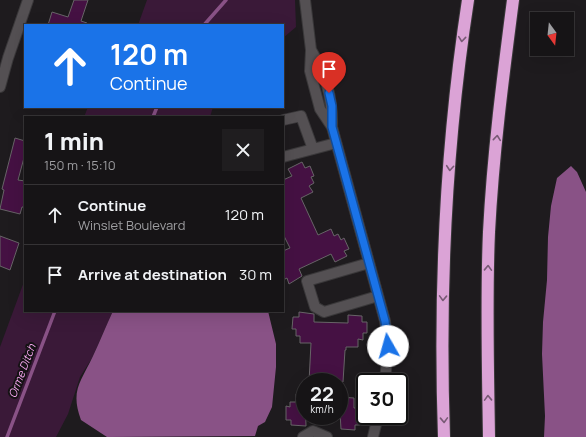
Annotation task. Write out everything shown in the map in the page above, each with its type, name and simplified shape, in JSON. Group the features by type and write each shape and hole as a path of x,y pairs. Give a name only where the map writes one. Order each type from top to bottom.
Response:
{"highway":[{"path":"444,437 442,338 445,237 458,79 468,0"},
{"path":"489,437 487,323 490,230 494,166 513,0"}],"street":[{"path":"0,87 8,58 28,0"},
{"path":"305,0 311,50 322,68 329,93 332,106 332,127 385,321 388,346 386,373"},
{"path":"284,120 301,116 313,149"},
{"path":"284,158 336,143"},
{"path":"369,263 307,280 315,307 324,312 378,296"},
{"path":"373,437 376,425"},
{"path":"303,437 313,432 327,437"}],"shaded area":[{"path":"147,0 295,0 296,27 284,37 284,24 138,24"},
{"path":"88,108 213,108 210,116 84,116"},
{"path":"571,166 577,172 586,192 586,437 544,437 545,416 542,354 551,206 557,178"},
{"path":"24,282 24,312 113,312 92,358 80,377 68,414 56,437 0,437 0,347"},
{"path":"113,312 268,312 276,344 276,367 272,407 265,422 258,426 255,436 107,437 81,420 78,410 78,386"}],"building":[{"path":"74,0 88,0 81,21 87,24 48,24 52,12 68,17"},
{"path":"15,138 24,141 24,158 18,180 24,181 24,207 22,207 20,214 0,209 4,190 2,189"},
{"path":"302,162 305,168 310,166 314,176 311,177 314,183 309,186 313,192 301,198 318,235 331,229 334,236 338,234 341,240 344,238 349,249 344,251 347,256 335,262 331,254 299,269 302,276 289,284 287,278 284,280 284,251 290,248 284,236 284,180 292,176 288,169"},
{"path":"0,236 19,243 10,270 0,266"},
{"path":"299,312 314,314 314,322 348,323 348,315 362,316 362,322 367,322 367,333 363,333 363,340 358,339 358,347 346,347 344,373 309,373 311,343 300,343 300,336 296,336 296,329 292,329 293,317 299,317"},
{"path":"348,398 354,398 354,408 356,408 355,430 341,429 341,425 348,425"},
{"path":"290,402 296,402 296,425 306,426 291,425 291,420 286,420 286,406 290,407"}],"waterway":[{"name":"Orme Ditch","path":"205,24 226,0"},
{"name":"Orme Ditch","path":"153,116 157,108"},
{"name":"Orme Ditch","path":"7,437 55,312"}],"route":[{"path":"329,93 332,106 332,127 385,321 388,346"}]}
